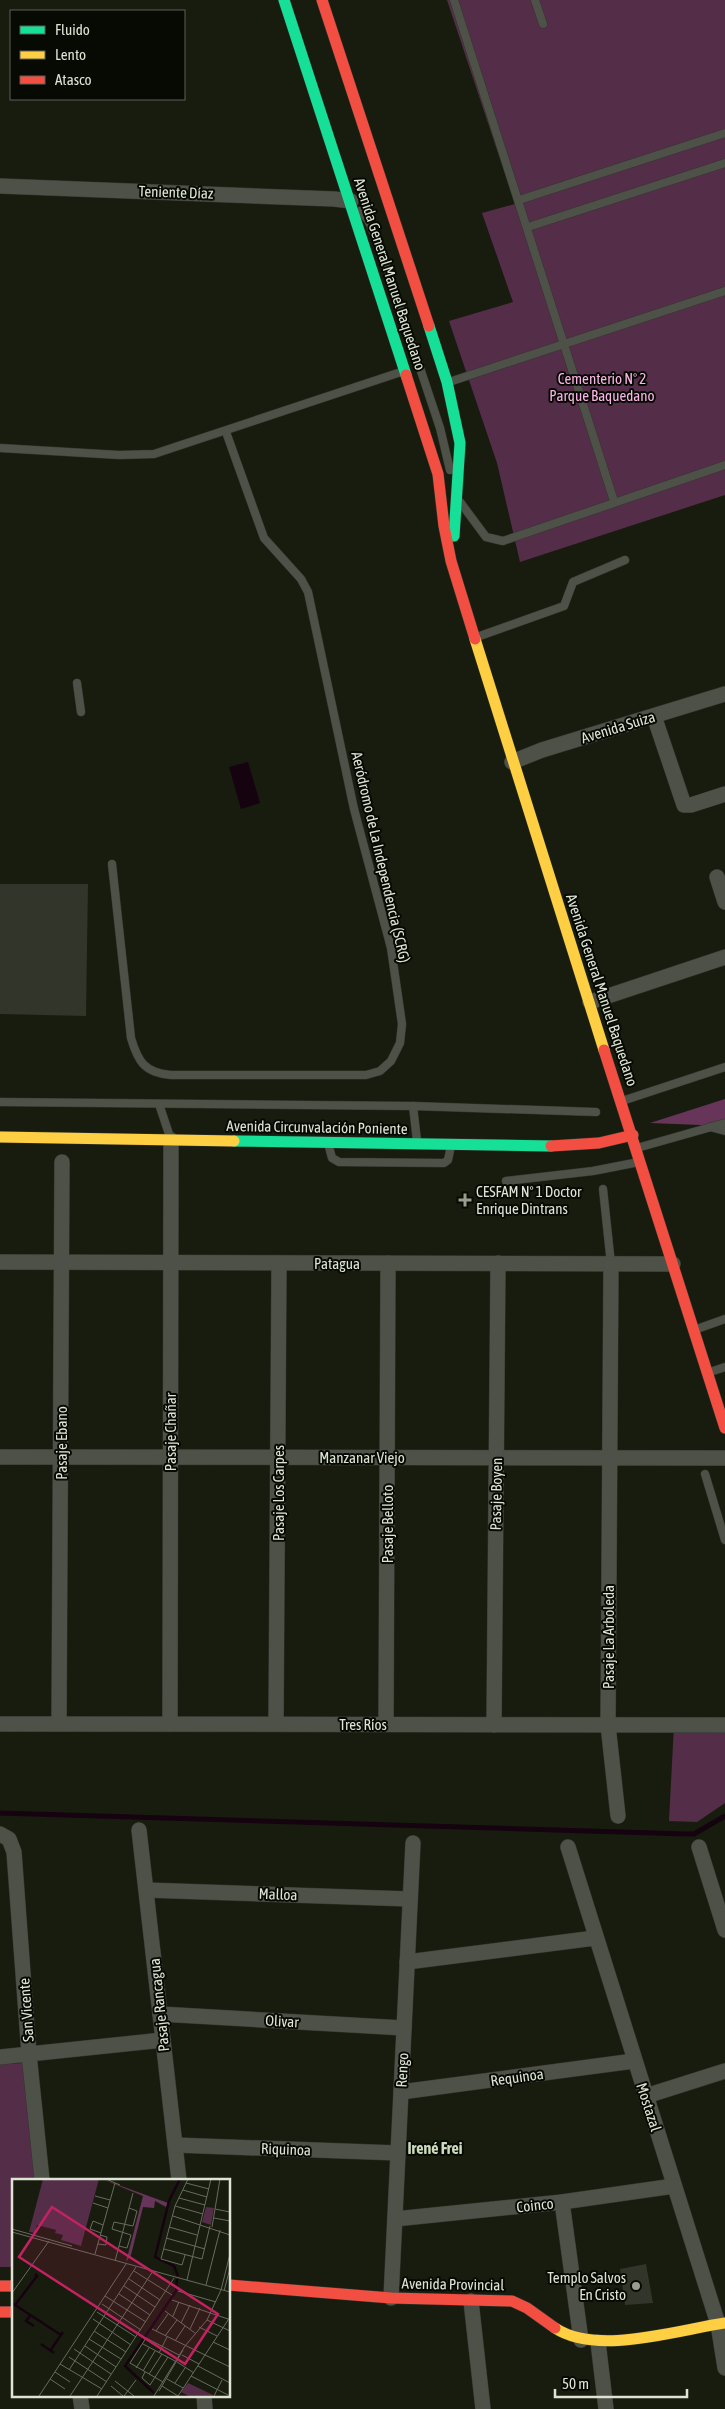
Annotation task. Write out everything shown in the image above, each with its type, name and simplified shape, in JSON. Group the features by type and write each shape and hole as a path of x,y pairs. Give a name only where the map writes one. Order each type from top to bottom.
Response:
{"main road":[{"name":"Avenida General Manuel Baquedano","path":"284,0 351,201 438,474 444,526 451,561 512,762 633,1135 725,1428"},
{"name":"Avenida General Manuel Baquedano","path":"322,0 447,382 460,443 458,499 451,561"},
{"name":"Avenida Circunvalación Poniente","path":"0,1137 582,1145 633,1135"},
{"name":"Avenida Provincial","path":"230,2285 390,2298 512,2301 519,2303 570,2337 598,2342 721,2324"}],"street":[{"name":"Teniente Díaz","path":"0,186 351,201"},
{"name":"Avenida Suiza","path":"512,762 542,750 725,694"},
{"path":"654,716 684,805 691,806 725,794"},
{"path":"717,877 725,902"},
{"path":"590,1002 725,957"},
{"name":"Pasaje Chañar","path":"170,1724 171,1140"},
{"name":"Pasaje Ebano","path":"59,1724 62,1162"},
{"name":"Patagua","path":"0,1262 674,1264"},
{"name":"Pasaje Los Carpes","path":"276,1724 279,1263"},
{"name":"Pasaje Belloto","path":"386,1724 388,1263"},
{"name":"Pasaje Boyen","path":"494,1725 498,1263"},
{"name":"Pasaje La Arboleda","path":"610,1264 608,1725 618,1816"},
{"name":"Manzanar Viejo","path":"0,1456 725,1458"},
{"name":"Tres Ríos","path":"0,1724 725,1725"},
{"name":"Pasaje Rancagua","path":"139,1830 179,2179"},
{"name":"San Vicente","path":"5,1837 14,1852 29,2054 42,2179"},
{"name":"Rengo","path":"390,2298 413,1843"},
{"name":"Mostazal","path":"568,1847 674,2186 721,2324 725,2368"},
{"path":"699,1847 725,1930"},
{"name":"Malloa","path":"146,1890 410,1899"},
{"path":"407,1962 596,1938"},
{"name":"Olivar","path":"160,2014 404,2028"},
{"path":"0,2057 163,2040"},
{"name":"Requinoa","path":"401,2092 634,2061"},
{"path":"646,2096 725,2072"},
{"name":"Riquinoa","path":"175,2145 398,2153"},
{"name":"Coinco","path":"395,2219 562,2202 674,2186"},
{"path":"562,2202 581,2340"},
{"path":"471,2301 482,2409"},
{"path":"598,2342 606,2409"},
{"path":"80,2396 82,2409"},
{"path":"204,2396 205,2409"}],"lane":[{"path":"454,0 614,501"},
{"path":"535,0 543,24"},
{"path":"519,200 725,133"},
{"path":"528,227 725,163"},
{"path":"351,201 368,220 380,248 440,428 458,499 486,537 503,541 614,501 725,465"},
{"path":"447,382 725,291"},
{"path":"0,448 119,455 154,454 226,432 406,371"},
{"name":"Aeródromo de La Independencia (SCRG)","path":"112,864 131,1038 135,1053 149,1070 171,1075 366,1075 380,1071 391,1061 400,1043 402,1024 391,948 354,809 319,636 308,592 301,578 264,538 226,432"},
{"path":"475,638 564,606 573,582 625,560"},
{"path":"77,683 81,712"},
{"path":"622,1101 725,1067"},
{"path":"0,1102 413,1106 596,1112"},
{"path":"159,1104 171,1140"},
{"path":"413,1106 417,1144"},
{"path":"637,1148 725,1122"},
{"path":"710,1127 725,1131"},
{"path":"328,1142 332,1158 339,1162 444,1163 448,1160 451,1144"},
{"path":"506,1181 594,1171 641,1161"},
{"path":"603,1189 610,1264"},
{"path":"694,1330 725,1319"},
{"path":"708,1373 725,1367"},
{"path":"706,1474 725,1540"}],"green space":[{"name":"Cementerio N° 2 Parque Baquedano","path":"447,0 725,0 725,495 520,562 497,463 449,321 513,302 482,213 515,204"},
{"path":"674,1725 725,1725 725,1803 697,1822 669,1821"},
{"path":"23,2063 35,2179 12,2179 12,2267 0,2267 0,2064"}],"shaded area":[{"path":"248,762 260,803 241,809 229,767"},
{"path":"725,1099 725,1126 650,1123"}],"building":[{"path":"0,884 88,884 86,1016 0,1014"},
{"name":"Templo Salvos En Cristo","path":"646,2264 653,2303 625,2305 620,2269"}],"waterway":[{"path":"0,1813 686,1834 694,1834 725,1816"}],"traffic: fast":[{"path":"284,0 406,375"},
{"path":"429,326 447,382 460,443 454,536"},
{"path":"234,1141 551,1146"}],"traffic: slow":[{"path":"475,639 604,1050"},
{"path":"0,1137 234,1141"},
{"path":"555,2328 572,2336 593,2340 615,2341 638,2339 725,2323"}],"traffic: jam":[{"path":"322,0 429,326"},
{"path":"406,375 438,474 444,526 451,561 475,639"},
{"path":"604,1050 725,1428"},
{"path":"551,1146 599,1143 633,1135"},
{"path":"230,2285 391,2298 512,2301 527,2308 555,2328"},
{"path":"0,2286 12,2286"},
{"path":"0,2312 12,2312"}],"place":[{"name":"CESFAM N° 1 Doctor Enrique Dintrans","path":"465,1200"},
{"name":"Templo Salvos En Cristo","path":"636,2286"}],"district":[{"name":"Irené Frei","path":"435,2148"}]}
